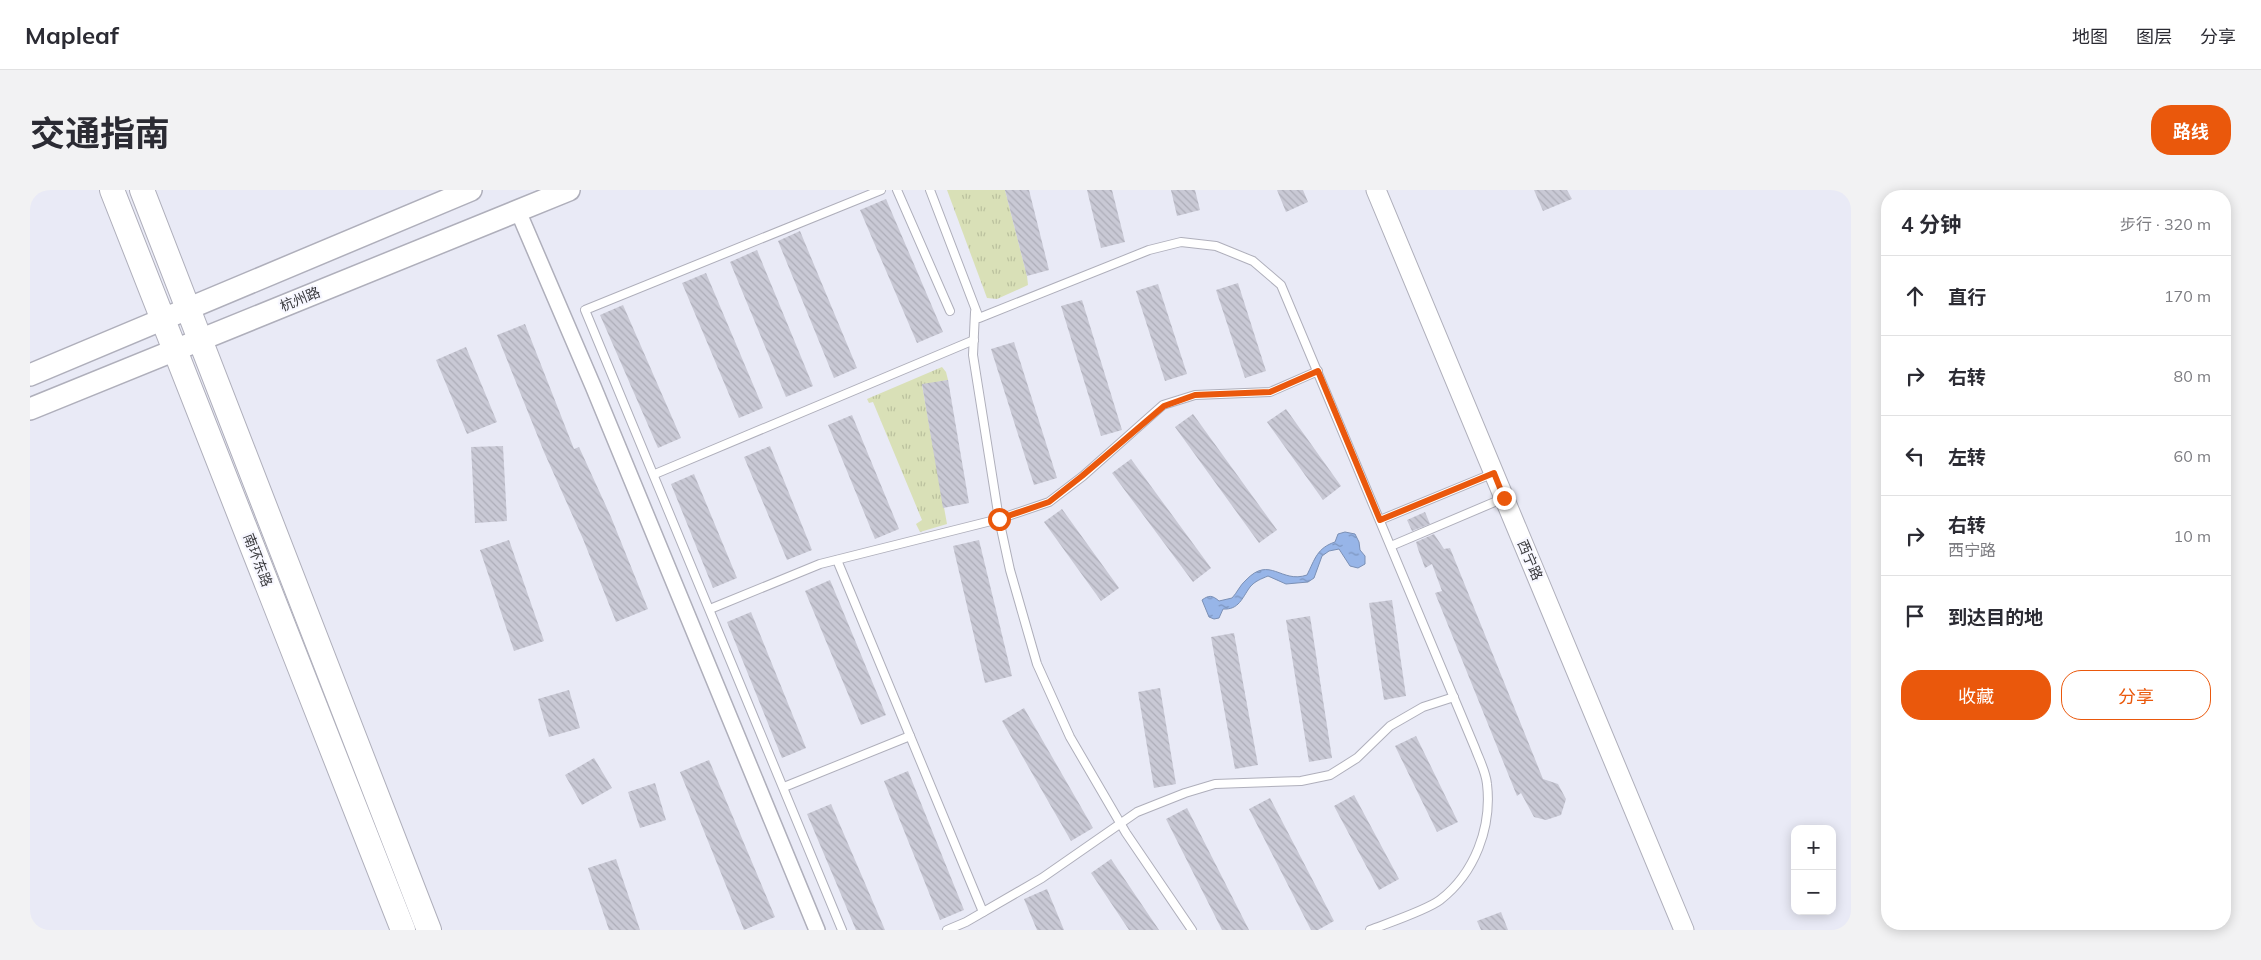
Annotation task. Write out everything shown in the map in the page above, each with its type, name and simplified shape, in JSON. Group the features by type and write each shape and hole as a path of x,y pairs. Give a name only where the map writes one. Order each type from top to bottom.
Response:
{"main road":[{"name":"南环东路","path":"112,190 403,930"},
{"name":"南环东路","path":"142,190 429,930"},
{"path":"30,375 471,190"},
{"name":"杭州路","path":"30,409 569,190"}],"street":[{"name":"西宁路","path":"1376,190 1684,930"},
{"path":"518,211 593,386 817,930"}],"lane":[{"path":"842,930 655,474 585,310 881,190"},
{"path":"897,190 950,311"},
{"path":"930,190 980,318 1149,250 1181,242 1216,246 1253,261 1281,285 1476,748 1487,783 1487,815 1480,846 1462,876 1440,900 1370,930"},
{"path":"975,308 973,355 999,519 1010,570 1037,664 1070,737 1122,824 1192,930"},
{"path":"655,474 974,340"},
{"path":"710,609 820,564 999,519 1049,502 1164,406 1195,395 1270,392 1318,371"},
{"path":"1380,520 1494,473"},
{"path":"1391,546 1504,498"},
{"path":"837,560 983,912"},
{"path":"947,930 1042,878 1137,812 1185,793 1215,784 1301,781 1330,775 1357,758 1390,726 1423,707 1454,697"},
{"path":"784,787 910,736"}],"green space":[{"path":"947,190 1005,190 1028,285 997,299 987,298"},
{"path":"942,367 946,372 948,380 922,385 947,524 920,532 916,524 922,520 873,402 869,403 867,399"}],"water":[{"path":"1345,532 1355,534 1360,550 1365,556 1365,564 1358,568 1350,566 1339,549 1329,551 1322,556 1314,578 1308,582 1286,584 1268,576 1252,585 1233,608 1223,609 1219,618 1209,617 1202,600 1204,598 1210,596 1219,601 1232,598 1246,580 1254,573 1262,570 1298,577 1307,575 1320,551 1335,542 1338,534"}],"building":[{"path":"1005,190 1029,190 1049,270 1027,276"},
{"path":"1087,190 1112,190 1125,242 1101,248"},
{"path":"1171,190 1195,190 1200,210 1177,216"},
{"path":"1277,190 1303,190 1308,202 1286,212"},
{"path":"1534,190 1567,190 1572,199 1543,211"},
{"path":"886,199 943,332 917,343 860,210"},
{"path":"800,231 857,368 834,378 778,241"},
{"path":"757,250 813,386 786,397 730,262"},
{"path":"706,273 763,408 739,418 682,283"},
{"path":"1238,283 1266,371 1245,378 1216,290"},
{"path":"1158,284 1187,374 1165,381 1136,291"},
{"path":"1082,300 1122,430 1101,436 1061,306"},
{"path":"623,305 681,438 658,448 600,315"},
{"path":"525,324 574,449 579,447 611,517 648,609 616,622 497,335"},
{"path":"1014,342 1057,478 1034,485 991,349"},
{"path":"466,347 497,422 467,434 436,360"},
{"path":"948,380 969,503 943,508 922,384"},
{"path":"1286,409 1341,486 1323,500 1267,422"},
{"path":"1193,414 1277,530 1259,543 1175,427"},
{"path":"852,415 899,529 875,539 828,425"},
{"path":"503,446 507,521 475,523 471,447"},
{"path":"770,446 812,550 787,560 744,457"},
{"path":"1131,459 1211,568 1193,582 1112,473"},
{"path":"694,474 737,578 713,588 671,484"},
{"path":"1062,509 1119,588 1101,601 1044,522"},
{"path":"1425,512 1430,524 1412,531 1407,520"},
{"path":"1434,534 1444,549 1450,548 1543,779 1558,784 1566,799 1561,815 1546,820 1534,817 1521,793 1517,796 1435,593 1442,591 1432,564 1425,568 1418,549 1416,542"},
{"path":"509,540 544,641 514,651 480,550"},
{"path":"979,540 1012,676 985,683 953,546"},
{"path":"830,580 886,715 861,725 805,591"},
{"path":"1392,600 1406,696 1384,700 1369,603"},
{"path":"751,612 806,748 782,758 727,622"},
{"path":"1310,616 1332,758 1309,762 1286,620"},
{"path":"1234,633 1258,765 1235,769 1211,637"},
{"path":"1160,688 1176,784 1154,788 1138,692"},
{"path":"569,690 580,728 549,737 538,699"},
{"path":"1024,708 1093,828 1071,841 1002,721"},
{"path":"1416,736 1458,822 1437,832 1395,746"},
{"path":"594,758 612,788 582,805 565,775"},
{"path":"709,760 775,917 744,930 680,772"},
{"path":"908,771 964,910 940,920 884,781"},
{"path":"655,783 666,820 640,828 628,792"},
{"path":"1354,795 1399,879 1379,890 1334,806"},
{"path":"1270,798 1334,921 1318,930 1311,930 1249,809"},
{"path":"831,804 885,930 856,930 807,814"},
{"path":"1187,808 1249,930 1222,930 1166,819"},
{"path":"616,859 640,930 609,930 588,868"},
{"path":"1111,859 1159,930 1129,930 1091,873"},
{"path":"1047,889 1064,930 1037,930 1024,899"},
{"path":"1501,912 1508,930 1481,930 1477,921"}],"route":[{"path":"999,519 1049,502 1164,406 1195,395 1270,392 1318,371 1380,520 1494,473 1504,498"}]}
